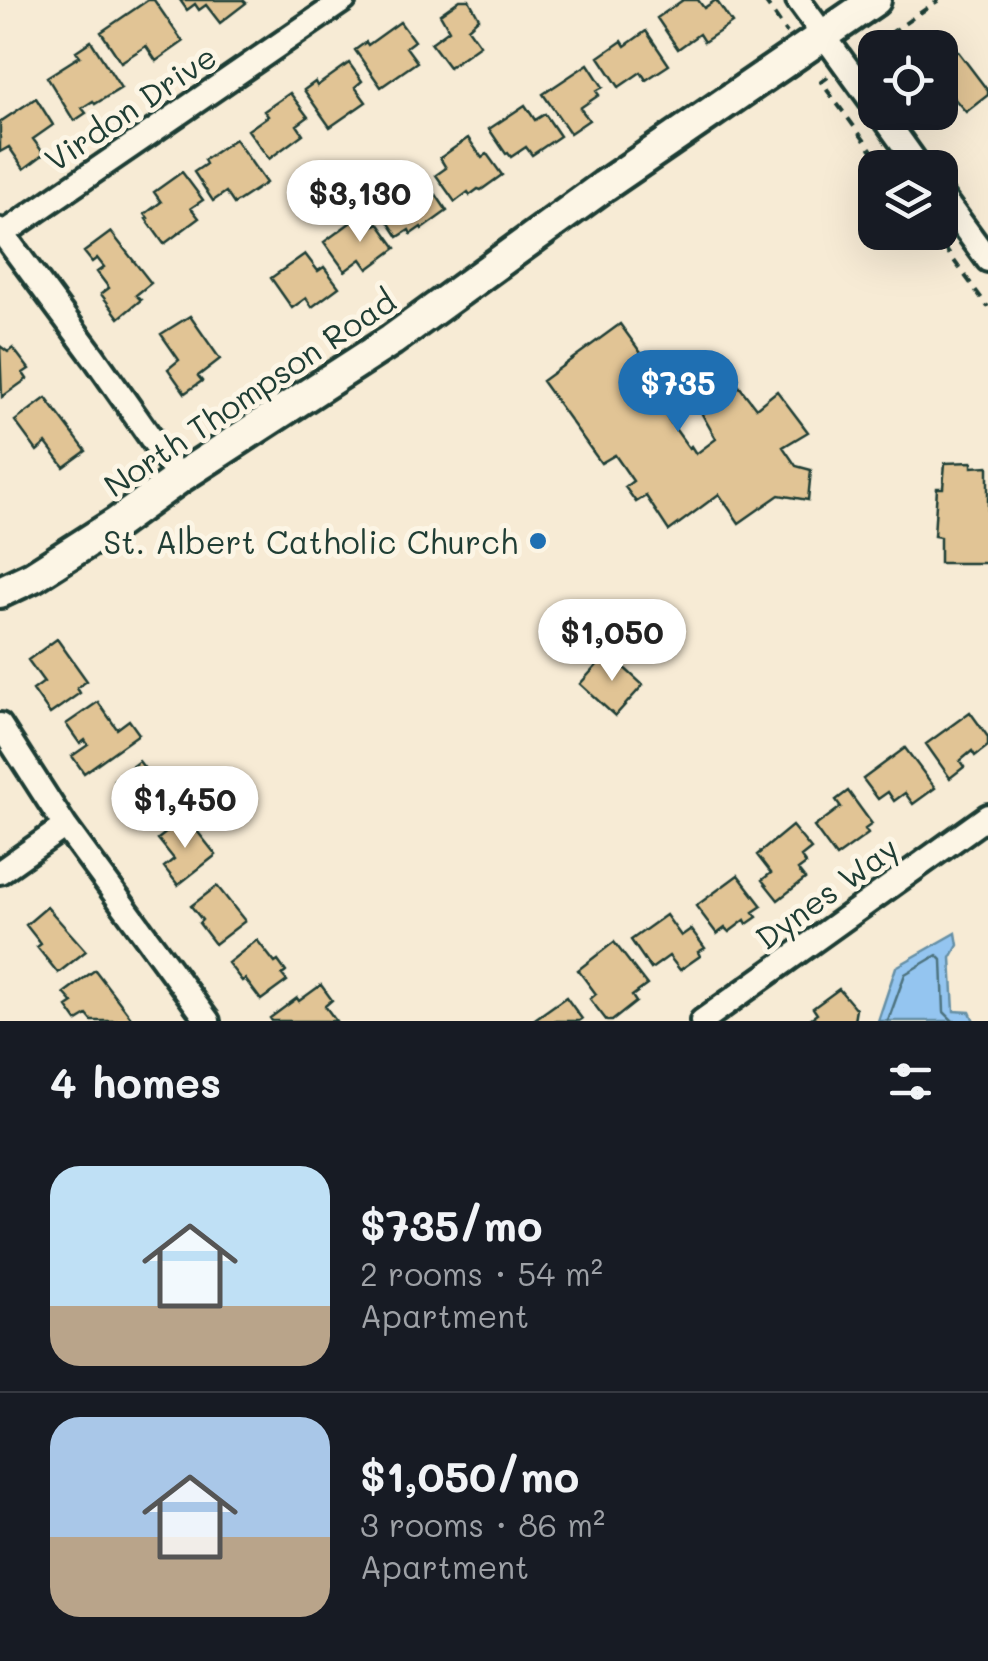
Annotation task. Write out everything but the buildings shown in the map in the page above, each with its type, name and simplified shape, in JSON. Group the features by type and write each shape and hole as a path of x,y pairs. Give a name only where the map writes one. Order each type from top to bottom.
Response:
{"street":[{"name":"Virdon Drive","path":"2,232 344,0"},
{"path":"798,0 858,82"},
{"name":"North Thompson Road","path":"0,592 46,568 392,340 604,186 875,0"},
{"path":"958,219 988,260"},
{"path":"2,232 180,478"},
{"path":"0,725 65,826 208,1021"},
{"name":"Dynes Way","path":"702,1021 988,816"},
{"path":"0,872 65,826"}],"path":[{"path":"947,250 988,307"}],"water":[{"path":"956,933 958,945 951,958 954,1011 970,1012 974,1021 878,1021 896,967"}],"place":[{"name":"St. Albert Catholic Church","path":"538,541"}]}
